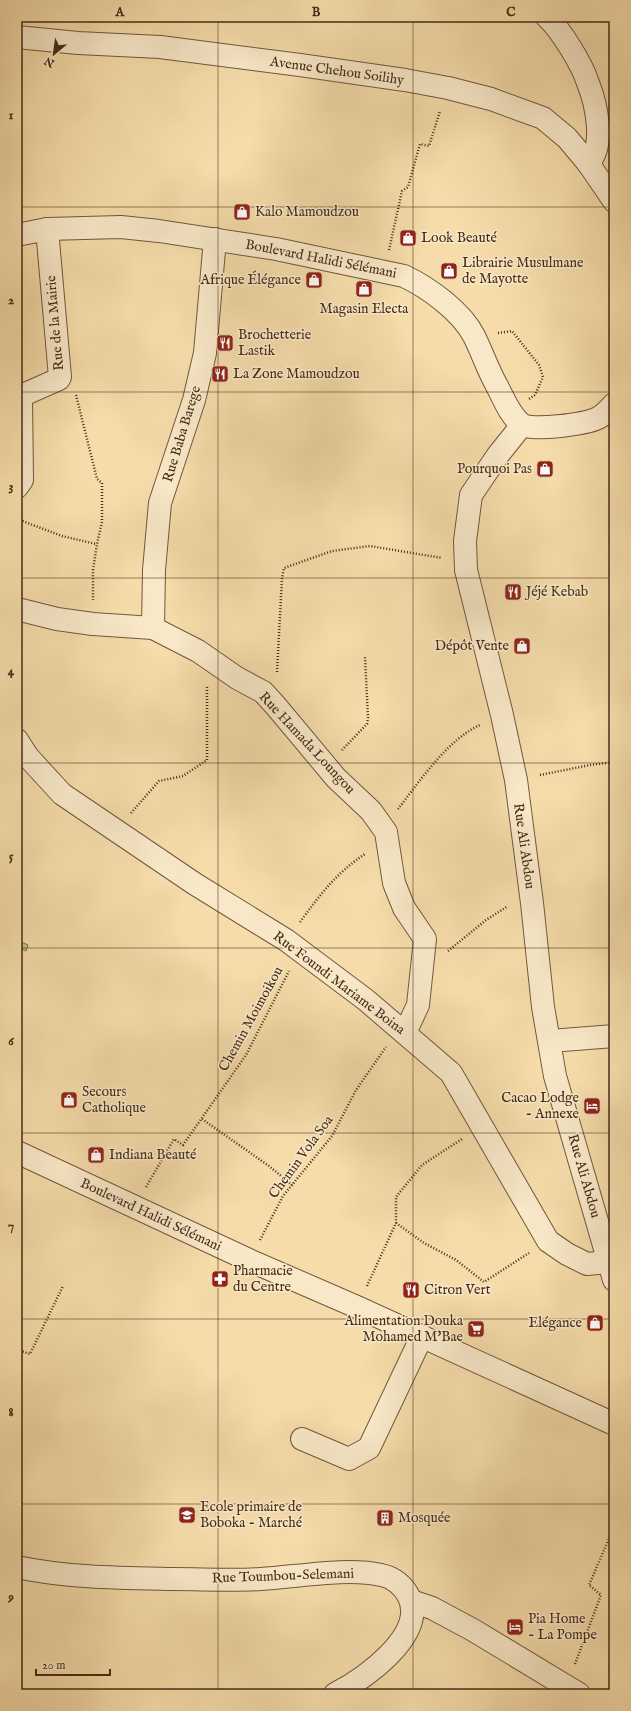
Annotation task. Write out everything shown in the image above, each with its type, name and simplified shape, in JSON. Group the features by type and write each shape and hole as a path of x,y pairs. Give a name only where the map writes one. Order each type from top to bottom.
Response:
{"street":[{"path":"547,17 568,45 588,81 592,94 597,122 598,140 594,155 588,163"},
{"name":"Avenue Chehou Soilihy","path":"17,37 78,43 160,47 390,78 448,88 491,99 543,118 567,138 588,163 614,201"},
{"name":"Boulevard Halidi Sélémani","path":"17,235 48,229 121,227 215,239 276,249 387,271 404,276 419,283 440,298 457,315 473,335 491,375 516,419"},
{"name":"Rue de la Mairie","path":"17,487 22,480 21,399 23,395 59,380 60,377 48,229"},
{"name":"Rue Baba Barege","path":"153,628 154,570 160,503 194,400 205,353 215,239"},
{"path":"516,419 535,428 571,425 598,418 614,404"},
{"name":"Rue Ali Abdou","path":"516,419 498,455 471,495 465,540 466,570 502,715 516,780 544,1007 555,1076 611,1271"},
{"name":"Rue Hamada Loungou","path":"17,609 57,619 93,624 153,628 198,651 237,678 263,692 336,778 371,810 386,834 394,883 404,908 425,939 418,1005 402,1031"},
{"name":"Rue Foundi Mariame Boina","path":"17,740 28,757 62,794 114,831 294,946 366,1000 451,1073 548,1240 567,1254 587,1264 611,1271"},
{"path":"550,1041 614,1036"},
{"name":"Boulevard Halidi Sélémani","path":"17,1152 251,1261 422,1336 614,1424"},
{"path":"302,1439 349,1459 369,1448 422,1336"},
{"name":"Rue Toumbou-Selemani","path":"17,1567 69,1576 155,1579 254,1580 362,1572 382,1575 394,1580 407,1592 411,1601"},
{"path":"411,1601 432,1608 473,1630 574,1691"},
{"path":"335,1694 367,1673 396,1648 411,1623 413,1609 411,1601"}],"path":[{"path":"387,271 388,252 402,191 408,187 420,144 429,146 448,88"},
{"path":"516,419 535,395 543,377 533,353 521,341"},
{"path":"60,377 72,380 97,479 102,483 102,522 92,570 93,624"},
{"path":"17,519 62,536 97,544"},
{"path":"275,705 282,578 284,568 332,551 370,546 444,559 466,570"},
{"path":"326,765 352,742 367,724 365,657"},
{"path":"114,831 159,781 183,776 207,760 207,687 211,660"},
{"path":"386,834 384,826 439,757 468,730 502,715"},
{"path":"516,780 590,765 614,762"},
{"name":"Chemin Moimoikou","path":"134,1207 174,1139 183,1145 246,1055 284,977 294,946 329,884 386,834"},
{"path":"448,952 486,920"},
{"name":"Chemin Vola Soa","path":"251,1261 258,1244 283,1196 332,1136 356,1090 402,1031"},
{"path":"202,1119 269,1166 292,1185"},
{"path":"357,1307 396,1223 396,1197 422,1165 481,1126"},
{"path":"396,1223 424,1243 456,1260 484,1282 548,1240"},
{"path":"17,1350 30,1354 63,1286"},
{"path":"574,1691 577,1660 601,1595 589,1585 614,1527"}],"shaded area":[{"path":"17,940 28,945 26,951 17,947"}],"place":[{"name":"Kalo Mamoudzou","path":"242,212"},
{"name":"Look Beauté","path":"408,238"},
{"name":"Librairie Musulmane de Mayotte","path":"449,271"},
{"name":"Afrique Élégance","path":"314,280"},
{"name":"Magasin Electa","path":"364,289"},
{"name":"Brochetterie Lastik","path":"225,343"},
{"name":"La Zone Mamoudzou","path":"220,374"},
{"name":"Pourquoi Pas","path":"545,469"},
{"name":"Jéjé Kebab","path":"513,592"},
{"name":"Dépôt Vente","path":"522,646"},
{"name":"Secours Catholique","path":"69,1100"},
{"name":"Cacao Lodge - Annexe","path":"592,1106"},
{"name":"Indiana Beauté","path":"96,1155"},
{"name":"Pharmacie du Centre","path":"220,1279"},
{"name":"Citron Vert","path":"411,1290"},
{"name":"Elégance","path":"595,1323"},
{"name":"Alimentation Douka Mohamed M'Bae","path":"476,1329"},
{"name":"Ecole primaire de Boboka - Marché","path":"187,1515"},
{"name":"Mosquée","path":"385,1518"},
{"name":"Pia Home - La Pompe","path":"515,1627"}]}
